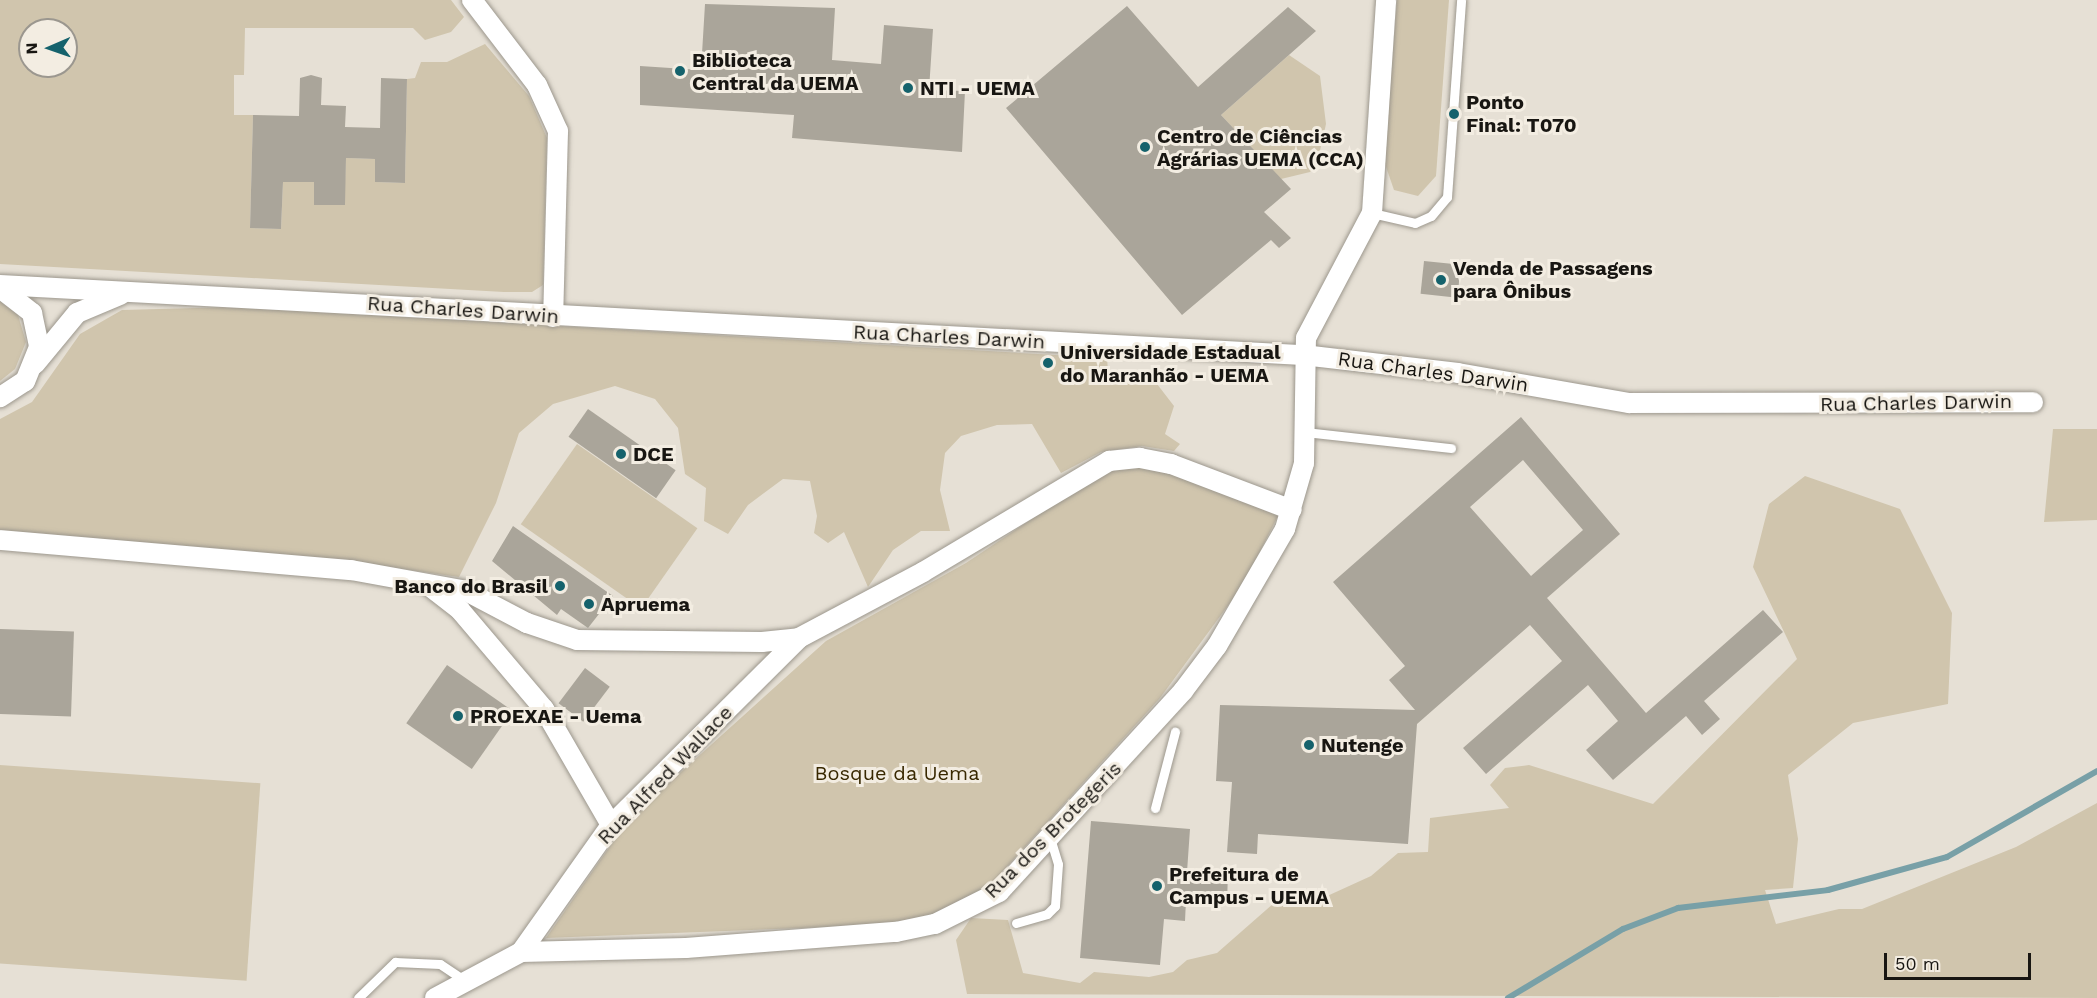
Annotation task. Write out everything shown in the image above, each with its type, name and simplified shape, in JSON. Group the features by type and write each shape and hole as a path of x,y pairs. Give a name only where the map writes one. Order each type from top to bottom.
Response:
{"street":[{"path":"472,0 537,85 558,131 553,317"},
{"path":"1372,213 1386,0"},
{"name":"Rua dos Brotegeris","path":"435,998 462,979 521,952 697,947 868,935 935,924 999,892 1208,659 1292,510 1305,432 1303,355 1313,319 1372,213"},
{"path":"0,286 32,313 39,347 35,364"},
{"name":"Rua Charles Darwin","path":"0,286 150,290 553,317 1303,355 1458,373 1629,403 2033,402"},
{"name":"Rua Charles Darwin","path":"0,397 25,381 35,364 77,313 98,301 150,290"},
{"path":"0,540 351,570 474,594 527,623 577,640 799,638 923,572 1109,461 1163,462 1292,510"},
{"path":"424,584 460,610 544,709 611,825"},
{"name":"Rua Alfred Wallace","path":"521,952 611,825 799,638"}],"lane":[{"path":"1372,213 1414,223 1431,216 1447,198 1461,0"},
{"path":"1305,432 1451,448"},
{"path":"1155,808 1175,732"},
{"path":"1016,924 1047,914 1055,906 1058,864 1050,837"},
{"path":"358,998 395,962 440,964 462,979"}],"green space":[{"path":"0,0 451,0 464,17 451,32 425,40 413,28 245,28 244,75 234,75 234,115 253,115 250,228 281,229 283,182 314,182 314,204 344,205 346,158 375,159 375,182 405,183 407,79 415,78 421,62 447,62 485,44 529,96 547,138 543,285 532,292 0,264"},
{"path":"1397,0 1449,0 1436,176 1418,196 1394,190 1384,161"},
{"path":"1289,55 1320,76 1326,124 1317,164 1310,172 1281,179 1221,115"},
{"path":"0,301 18,315 26,342 15,369 0,381"},
{"path":"233,307 1107,358 1108,371 1157,384 1174,406 1165,434 1180,444 1174,451 1142,446 1101,452 1061,473 1032,424 997,425 961,436 945,453 940,490 950,531 921,531 893,550 868,587 844,532 828,543 814,533 817,516 810,481 783,479 748,505 728,534 704,521 706,488 685,474 678,428 655,399 615,386 553,404 519,433 496,503 459,577 353,562 0,534 0,419 32,402 80,334 122,310"},
{"path":"2053,429 2097,429 2097,520 2044,522"},
{"path":"577,444 697,528 641,609 521,524"},
{"name":"Bosque da Uema","path":"1154,464 1278,516 1243,585 1160,698 984,892 929,917 880,925 546,938 629,819 826,641 966,563 1087,482 1121,466"},
{"path":"1805,476 1900,509 1952,613 1948,704 1853,723 1788,775 1798,839 1793,888 1765,890 1776,924 1839,909 1862,909 2016,847 2097,803 2097,998 967,994 956,940 971,918 1008,920 1023,973 1080,983 1094,972 1149,977 1173,972 1187,960 1217,953 1274,903 1325,897 1371,876 1398,853 1428,852 1430,818 1509,808 1490,785 1505,768 1529,765 1653,804 1797,659 1753,567 1769,504"},
{"path":"0,765 260,783 247,981 0,963"}],"building":[{"name":"Biblioteca Central da UEMA","path":"705,4 835,8 832,60 881,64 884,25 933,29 929,90 965,91 962,152 792,138 794,115 640,105 640,66 701,70"},
{"name":"Centro de Ciências Agrárias UEMA (CCA)","path":"1127,6 1198,87 1288,7 1316,31 1221,115 1291,189 1264,212 1291,238 1279,248 1271,240 1182,315 1006,108"},
{"path":"311,75 322,78 321,105 346,106 345,127 380,128 381,78 407,79 405,183 375,182 375,159 346,158 345,205 314,205 314,182 283,182 281,229 250,228 253,115 299,116 300,78"},
{"name":"Venda de Passagens para Ônibus","path":"1424,261 1461,265 1457,298 1421,294"},
{"name":"DCE","path":"588,409 676,470 656,498 568,437"},
{"path":"1521,417 1620,534 1547,598 1646,713 1763,610 1783,632 1704,701 1720,719 1702,735 1686,716 1613,780 1586,750 1618,721 1588,685 1486,774 1463,748 1562,661 1530,625 1417,724 1408,844 1258,834 1257,854 1227,852 1232,782 1216,781 1220,705 1415,710 1389,680 1405,666 1333,582","holes":["1523,460 1583,530 1531,576 1470,507"]},
{"path":"513,526 613,596 588,628 561,609 557,615 492,561"},
{"path":"0,629 74,632 71,717 0,714"},
{"name":"PROEXAE - Uema","path":"447,665 513,711 472,769 406,723"},
{"path":"585,668 610,687 583,722 559,703"},
{"name":"Prefeitura de Campus - UEMA","path":"1091,821 1190,829 1187,872 1228,873 1227,903 1186,900 1185,921 1164,919 1160,965 1080,958"}],"waterway":[{"path":"1508,998 1623,929 1678,908 1828,890 1947,857 2097,771"}],"place":[{"name":"Biblioteca Central da UEMA","path":"680,71"},
{"name":"NTI - UEMA","path":"908,88"},
{"name":"Ponto Final: T070","path":"1454,114"},
{"name":"Centro de Ciências Agrárias UEMA (CCA)","path":"1145,147"},
{"name":"Venda de Passagens para Ônibus","path":"1441,280"},
{"name":"Universidade Estadual do Maranhão - UEMA","path":"1048,363"},
{"name":"DCE","path":"621,454"},
{"name":"Banco do Brasil","path":"560,586"},
{"name":"Apruema","path":"589,604"},
{"name":"PROEXAE - Uema","path":"458,716"},
{"name":"Nutenge","path":"1309,745"},
{"name":"Prefeitura de Campus - UEMA","path":"1157,886"}]}
